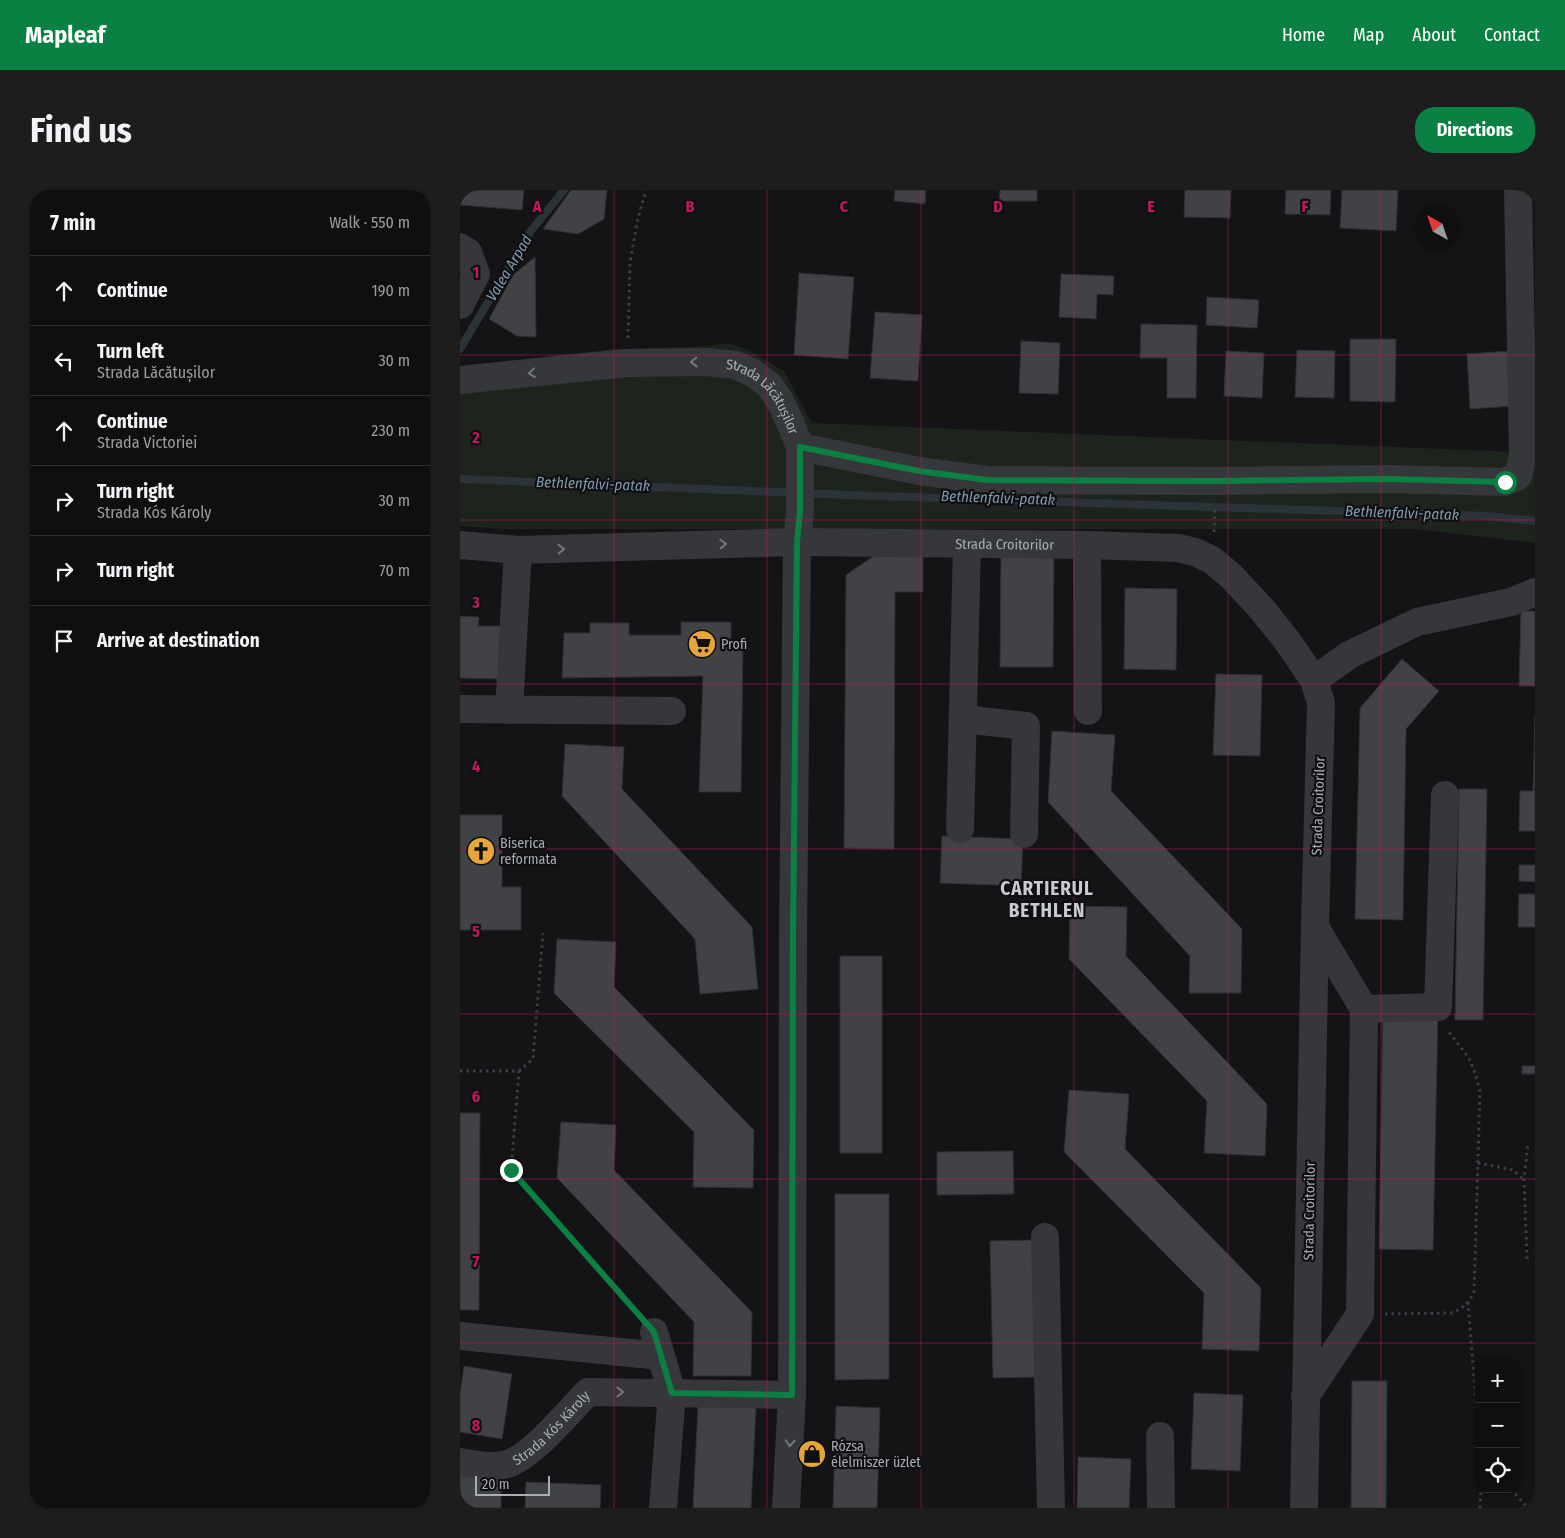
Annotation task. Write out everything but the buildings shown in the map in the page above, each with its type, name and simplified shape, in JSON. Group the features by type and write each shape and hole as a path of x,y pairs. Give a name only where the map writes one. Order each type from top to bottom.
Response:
{"street":[{"path":"800,458 987,480 1216,481 1387,479 1505,482 1518,476 1523,456 1518,190"},
{"path":"460,247 468,252 476,274 460,305"},
{"name":"Strada Lăcătușilor","path":"460,380 627,364 707,362 736,365 753,373 769,385 780,400 790,422 800,458 800,511 797,542 793,948 792,1395 786,1508"},
{"path":"460,545 518,550 797,542"},
{"name":"Strada Croitorilor","path":"797,542 1086,545 1178,548 1195,552 1212,560 1231,576 1261,608 1288,642 1314,680 1321,703 1314,927 1304,1508"},
{"path":"960,829 968,544"},
{"path":"1086,545 1088,711"},
{"path":"509,710 518,550"},
{"path":"1314,680 1349,655 1417,622 1511,602 1535,592"},
{"path":"460,709 672,711"},
{"path":"963,719 1026,726 1024,834"},
{"path":"1364,1009 1438,1007 1445,795"},
{"path":"1305,1396 1360,1314 1364,1009 1314,927"},
{"path":"1045,1237 1050,1508"},
{"path":"460,1336 591,1348 658,1344 672,1393 664,1508"},
{"path":"588,1392 591,1348"},
{"name":"Strada Kós Károly","path":"460,1462 502,1466 516,1461 531,1450 588,1392 792,1395"},
{"path":"1160,1436 1161,1508"}],"path":[{"path":"627,364 630,262 638,218 646,190"},
{"path":"1214,527 1216,499"},
{"path":"460,1071 519,1071 533,1059 543,933"},
{"path":"1360,1314 1451,1313 1460,1310 1474,1293 1480,1091 1469,1058 1450,1034 1438,1007"},
{"path":"519,1071 511,1170 658,1344"},
{"path":"1527,1259 1524,1179 1528,1142"},
{"path":"1478,1163 1513,1170 1524,1179"},
{"path":"1468,1302 1476,1403"},
{"path":"1480,1508 1481,1493"},
{"path":"1515,1493 1528,1508"}],"shaded area":[{"path":"729,343 748,350 784,371 812,423 1516,452 1535,449 1535,543 1416,529 503,529 460,526 460,366 615,349 695,347"}],"waterway":[{"name":"Valea Arpad","path":"460,349 530,232 564,190"},
{"name":"Bethlenfalvi-patak","path":"460,479 847,495 1488,516 1535,521"}],"place":[{"name":"Profi","path":"702,644"},
{"name":"Biserica reformata","path":"481,851"},
{"name":"Rózsa élelmiszer üzlet","path":"812,1454"}],"district":[{"name":"CARTIERUL BETHLEN","path":"1047,899"}],"route":[{"path":"511,1170 654,1332 672,1393 792,1395 793,938 797,542 800,511 800,447 919,471 987,480 1216,481 1387,479 1505,482"}]}
